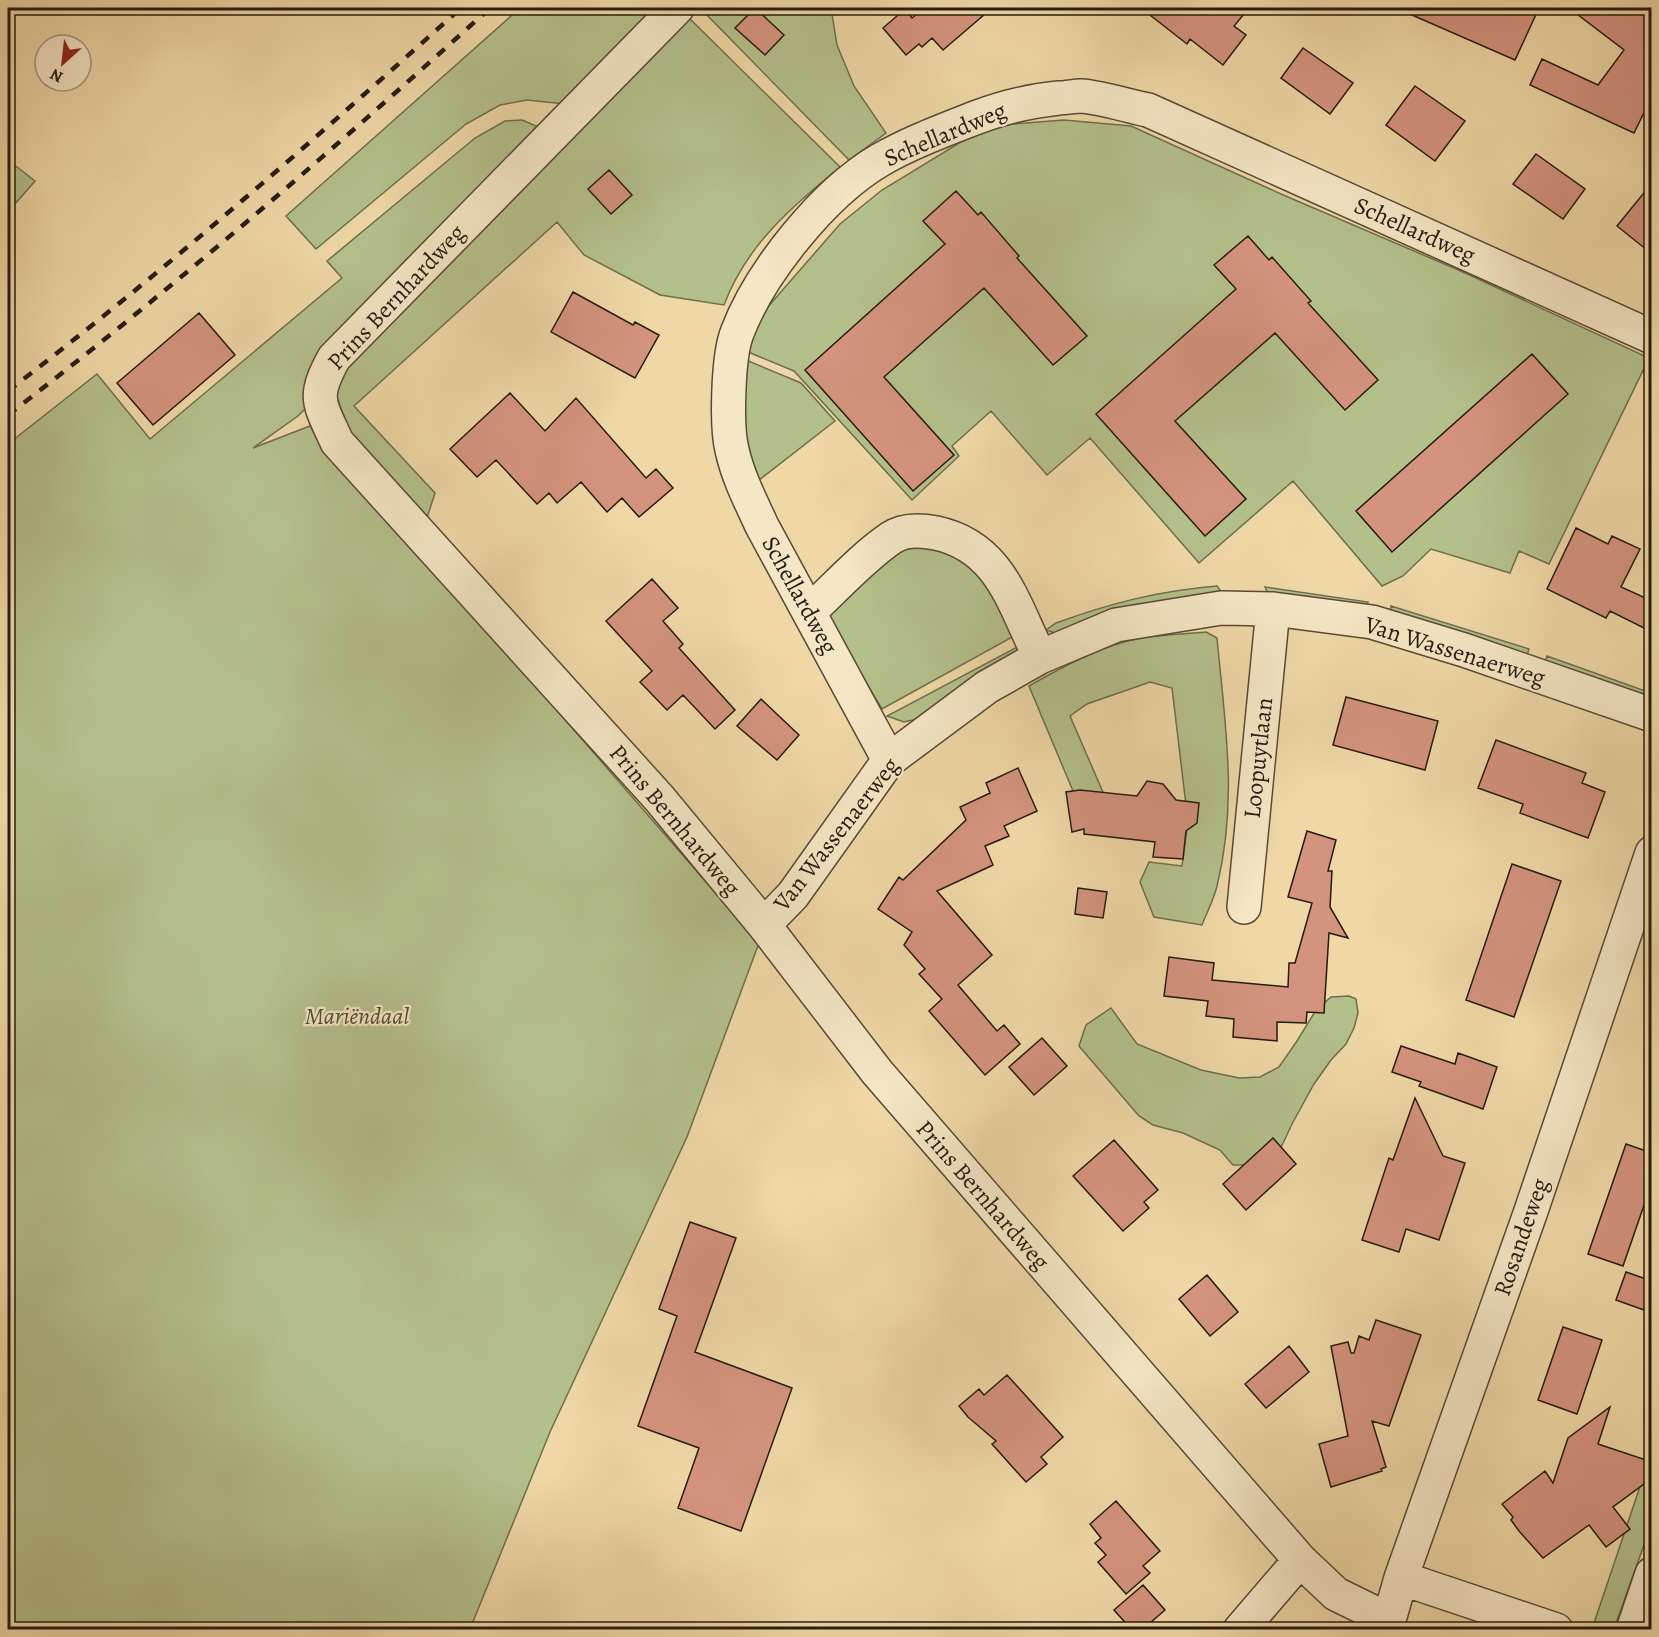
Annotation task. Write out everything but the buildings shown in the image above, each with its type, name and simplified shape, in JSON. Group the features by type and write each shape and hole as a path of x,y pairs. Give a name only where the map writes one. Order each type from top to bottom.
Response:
{"street":[{"name":"Prins Bernhardweg","path":"677,8 334,357 320,389 321,407 338,442 659,798 764,925 877,1072 1300,1560 1336,1594 1389,1625"},
{"name":"Schellardweg","path":"889,760 762,526 746,490 732,450 730,374 736,334 776,262 829,200 855,177 906,146 1004,107 1081,96 1148,110 1652,338"},
{"path":"809,612 893,536 912,530 932,532 951,536 969,544 990,562 1002,578 1040,657"},
{"name":"Van Wassenaerweg","path":"764,925 793,895 889,760 987,687 1040,657 1116,625 1221,608 1273,609 1372,622 1464,650 1652,715"},
{"name":"Loopuytlaan","path":"1244,907 1273,609"},
{"name":"Rosandeweg","path":"1389,1625 1401,1578 1531,1211 1652,853"},
{"path":"1240,1629 1300,1560"},
{"path":"1633,1629 1652,1574"},
{"path":"1401,1578 1556,1629"}],"green space":[{"path":"520,8 663,8 565,104 527,100 500,105 466,124 316,249 286,216"},
{"path":"700,8 831,8 837,45 854,86 886,133 849,160"},
{"path":"685,14 840,167 772,228 745,263 724,305 660,295 584,255 557,222 354,406 435,493 425,524 347,439 334,392 345,362"},
{"name":"Mariëndaal","path":"522,120 543,129 312,372 304,390 305,409 253,448 310,426 759,943 687,1137 550,1432 470,1629 8,1630 8,444 97,374 150,439 342,278 327,261 475,138 505,121"},
{"path":"1064,120 1131,126 1281,194 1463,272 1649,358 1549,564 1519,551 1510,573 1431,549 1403,576 1382,586 1293,481 1199,563 1090,438 1047,475 991,411 952,446 959,456 912,500 794,371 748,352 760,316 840,224 882,190 974,134 1002,125"},
{"path":"8,160 35,181 8,212"},
{"path":"746,360 801,383 835,421 754,484 743,427"},
{"path":"913,540 979,564 1016,635 882,709 831,625 829,612 835,598"},
{"path":"1217,586 1223,594 1063,632 1055,633 1046,630 1056,623 1096,609 1175,591"},
{"path":"1265,587 1368,602 1367,606 1269,596"},
{"path":"1391,606 1529,649 1527,655 1390,614"},
{"path":"1206,632 1217,638 1226,732 1228,793 1227,823 1216,891 1202,925 1154,917 1140,882 1149,862 1182,866 1188,822 1172,688 1150,682 1087,704 1070,716 1109,806 1086,822 1029,686 1083,658 1127,641"},
{"path":"1021,645 1023,648 917,719 904,722 887,716"},
{"path":"1547,656 1651,693 1651,701 1545,662"},
{"path":"1349,996 1356,999 1358,1013 1354,1028 1346,1044 1314,1084 1274,1162 1233,1165 1220,1150 1183,1133 1153,1125 1139,1116 1079,1046 1086,1025 1111,1008 1137,1044 1201,1070 1239,1078 1260,1077 1279,1067 1316,1010 1331,997"},
{"path":"1651,1454 1651,1525 1614,1629 1602,1629 1593,1626"}],"railway":[{"path":"8,391 67,346 238,204 461,8"},
{"path":"8,415 132,317 253,216 490,8"}]}
